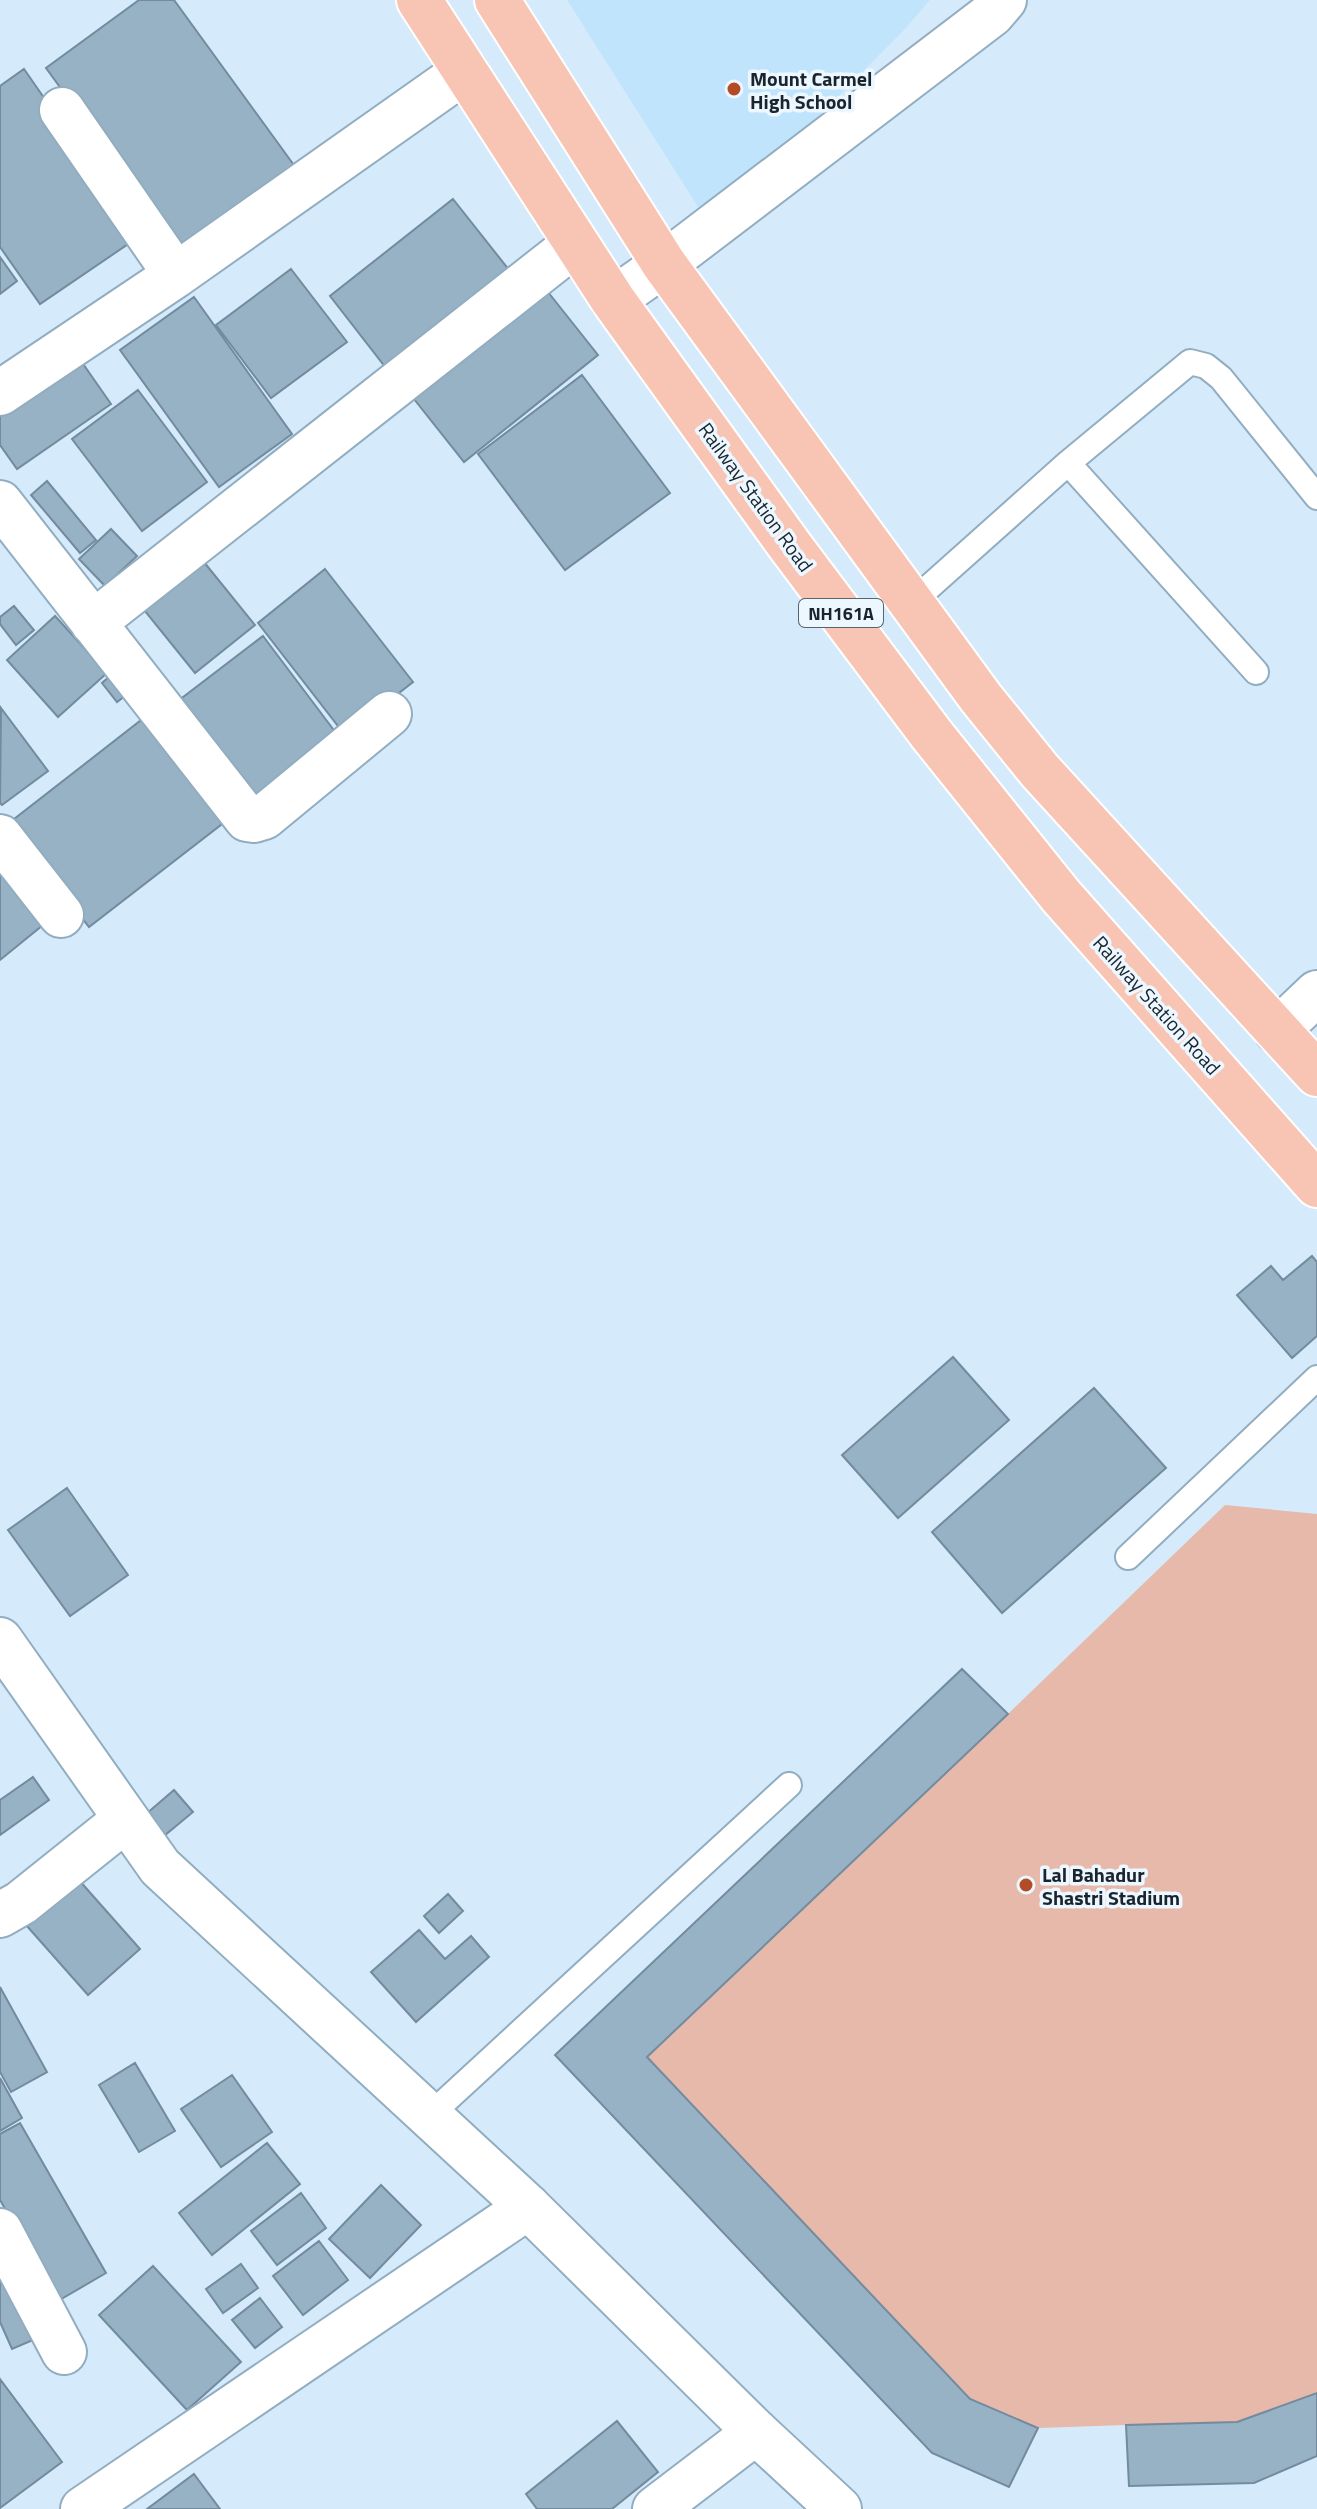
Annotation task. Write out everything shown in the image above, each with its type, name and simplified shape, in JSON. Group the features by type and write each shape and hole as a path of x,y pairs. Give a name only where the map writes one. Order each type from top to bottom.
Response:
{"highway":[{"name":"Railway Station Road","path":"419,0 613,300 790,546 977,792 1061,896 1317,1185"},
{"name":"NH161A","path":"497,0 664,264 910,604 1040,771 1317,1074"}],"street":[{"path":"613,300 992,14 1004,0"},
{"path":"0,393 176,275 465,71"},
{"path":"62,110 176,275"},
{"path":"93,623 575,244"},
{"path":"0,503 247,819 264,817 389,714"},
{"path":"0,837 61,915"},
{"path":"1277,1031 1317,993"},
{"path":"0,1640 160,1867 528,2207 756,2432 839,2509"},
{"path":"0,1915 21,1903 126,1819"},
{"path":"83,2509 528,2207"},
{"path":"0,2231 64,2352"},
{"path":"655,2509 756,2432"}],"lane":[{"path":"910,604 1068,463 1190,362 1206,366 1221,378 1317,497"},
{"path":"1068,463 1256,672"},
{"path":"1128,1557 1317,1378"},
{"path":"429,2116 789,1785"}],"shaded area":[{"name":"Mount Carmel High School","path":"567,0 930,0 710,226"},
{"name":"Lal Bahadur Shastri Stadium","path":"1225,1505 1317,1514 1317,2456 1254,2483 1129,2486 1126,2425 1039,2428 1009,2487 932,2453 555,2055 962,1669 1008,1714"}],"building":[{"path":"139,0 174,0 304,179 188,263 46,68"},
{"path":"24,69 140,236 40,304 0,247 0,86"},
{"path":"453,199 517,280 393,377 330,296"},
{"path":"0,257 17,281 0,294"},
{"path":"291,269 347,342 271,398 216,325"},
{"path":"544,287 598,355 464,462 410,394"},
{"path":"194,297 292,434 219,487 120,350"},
{"path":"72,348 111,404 17,469 0,445 0,398"},
{"path":"582,375 670,493 565,570 478,454"},
{"path":"138,390 207,482 142,531 72,439"},
{"path":"47,481 96,540 80,553 31,495"},
{"path":"111,529 137,556 105,586 79,559"},
{"path":"195,551 255,625 195,673 136,600"},
{"path":"325,569 413,682 345,735 258,623"},
{"path":"14,606 34,630 16,645 0,624 0,617"},
{"path":"55,616 107,673 58,717 7,660"},
{"path":"263,636 339,737 254,801 178,701"},
{"path":"122,666 138,686 117,702 102,683"},
{"path":"1,708 48,771 2,805 0,803"},
{"path":"154,710 235,814 89,927 9,823"},
{"path":"0,848 54,916 0,960"},
{"path":"1312,1256 1317,1262 1317,1336 1292,1358 1237,1295 1271,1266 1283,1280"},
{"path":"953,1357 1009,1420 898,1518 842,1455"},
{"path":"1094,1388 1166,1468 1002,1613 932,1532"},
{"path":"67,1488 128,1575 70,1616 8,1530"},
{"path":"962,1669 1008,1714 647,2057 970,2399 1038,2428 1009,2487 932,2453 555,2055"},
{"path":"33,1777 49,1800 0,1835 0,1800"},
{"path":"174,1790 193,1812 164,1836 146,1814"},
{"path":"78,1879 140,1949 88,1995 26,1925"},
{"path":"448,1894 463,1911 439,1933 424,1916"},
{"path":"419,1930 445,1959 471,1936 489,1957 416,2022 371,1972"},
{"path":"0,1987 47,2072 11,2092 0,2072"},
{"path":"135,2063 175,2131 139,2152 99,2085"},
{"path":"232,2075 272,2132 221,2167 181,2109"},
{"path":"0,2078 22,2118 0,2131"},
{"path":"20,2123 106,2273 58,2301 0,2200 0,2134"},
{"path":"267,2143 300,2184 212,2255 179,2213"},
{"path":"381,2185 421,2225 370,2278 329,2239"},
{"path":"301,2193 326,2228 277,2265 251,2231"},
{"path":"319,2241 348,2280 303,2315 273,2276"},
{"path":"0,2247 40,2337 12,2349 0,2322"},
{"path":"241,2264 258,2288 223,2313 206,2289"},
{"path":"153,2266 241,2362 187,2410 99,2315"},
{"path":"260,2298 282,2327 255,2348 232,2320"},
{"path":"0,2379 62,2462 0,2508"},
{"path":"1317,2393 1317,2456 1254,2483 1129,2486 1126,2425 1237,2422"},
{"path":"617,2421 658,2472 612,2509 537,2509 526,2494"},
{"path":"194,2474 220,2509 147,2509"}],"place":[{"name":"Mount Carmel High School","path":"734,89"},
{"name":"Lal Bahadur Shastri Stadium","path":"1026,1885"}]}
